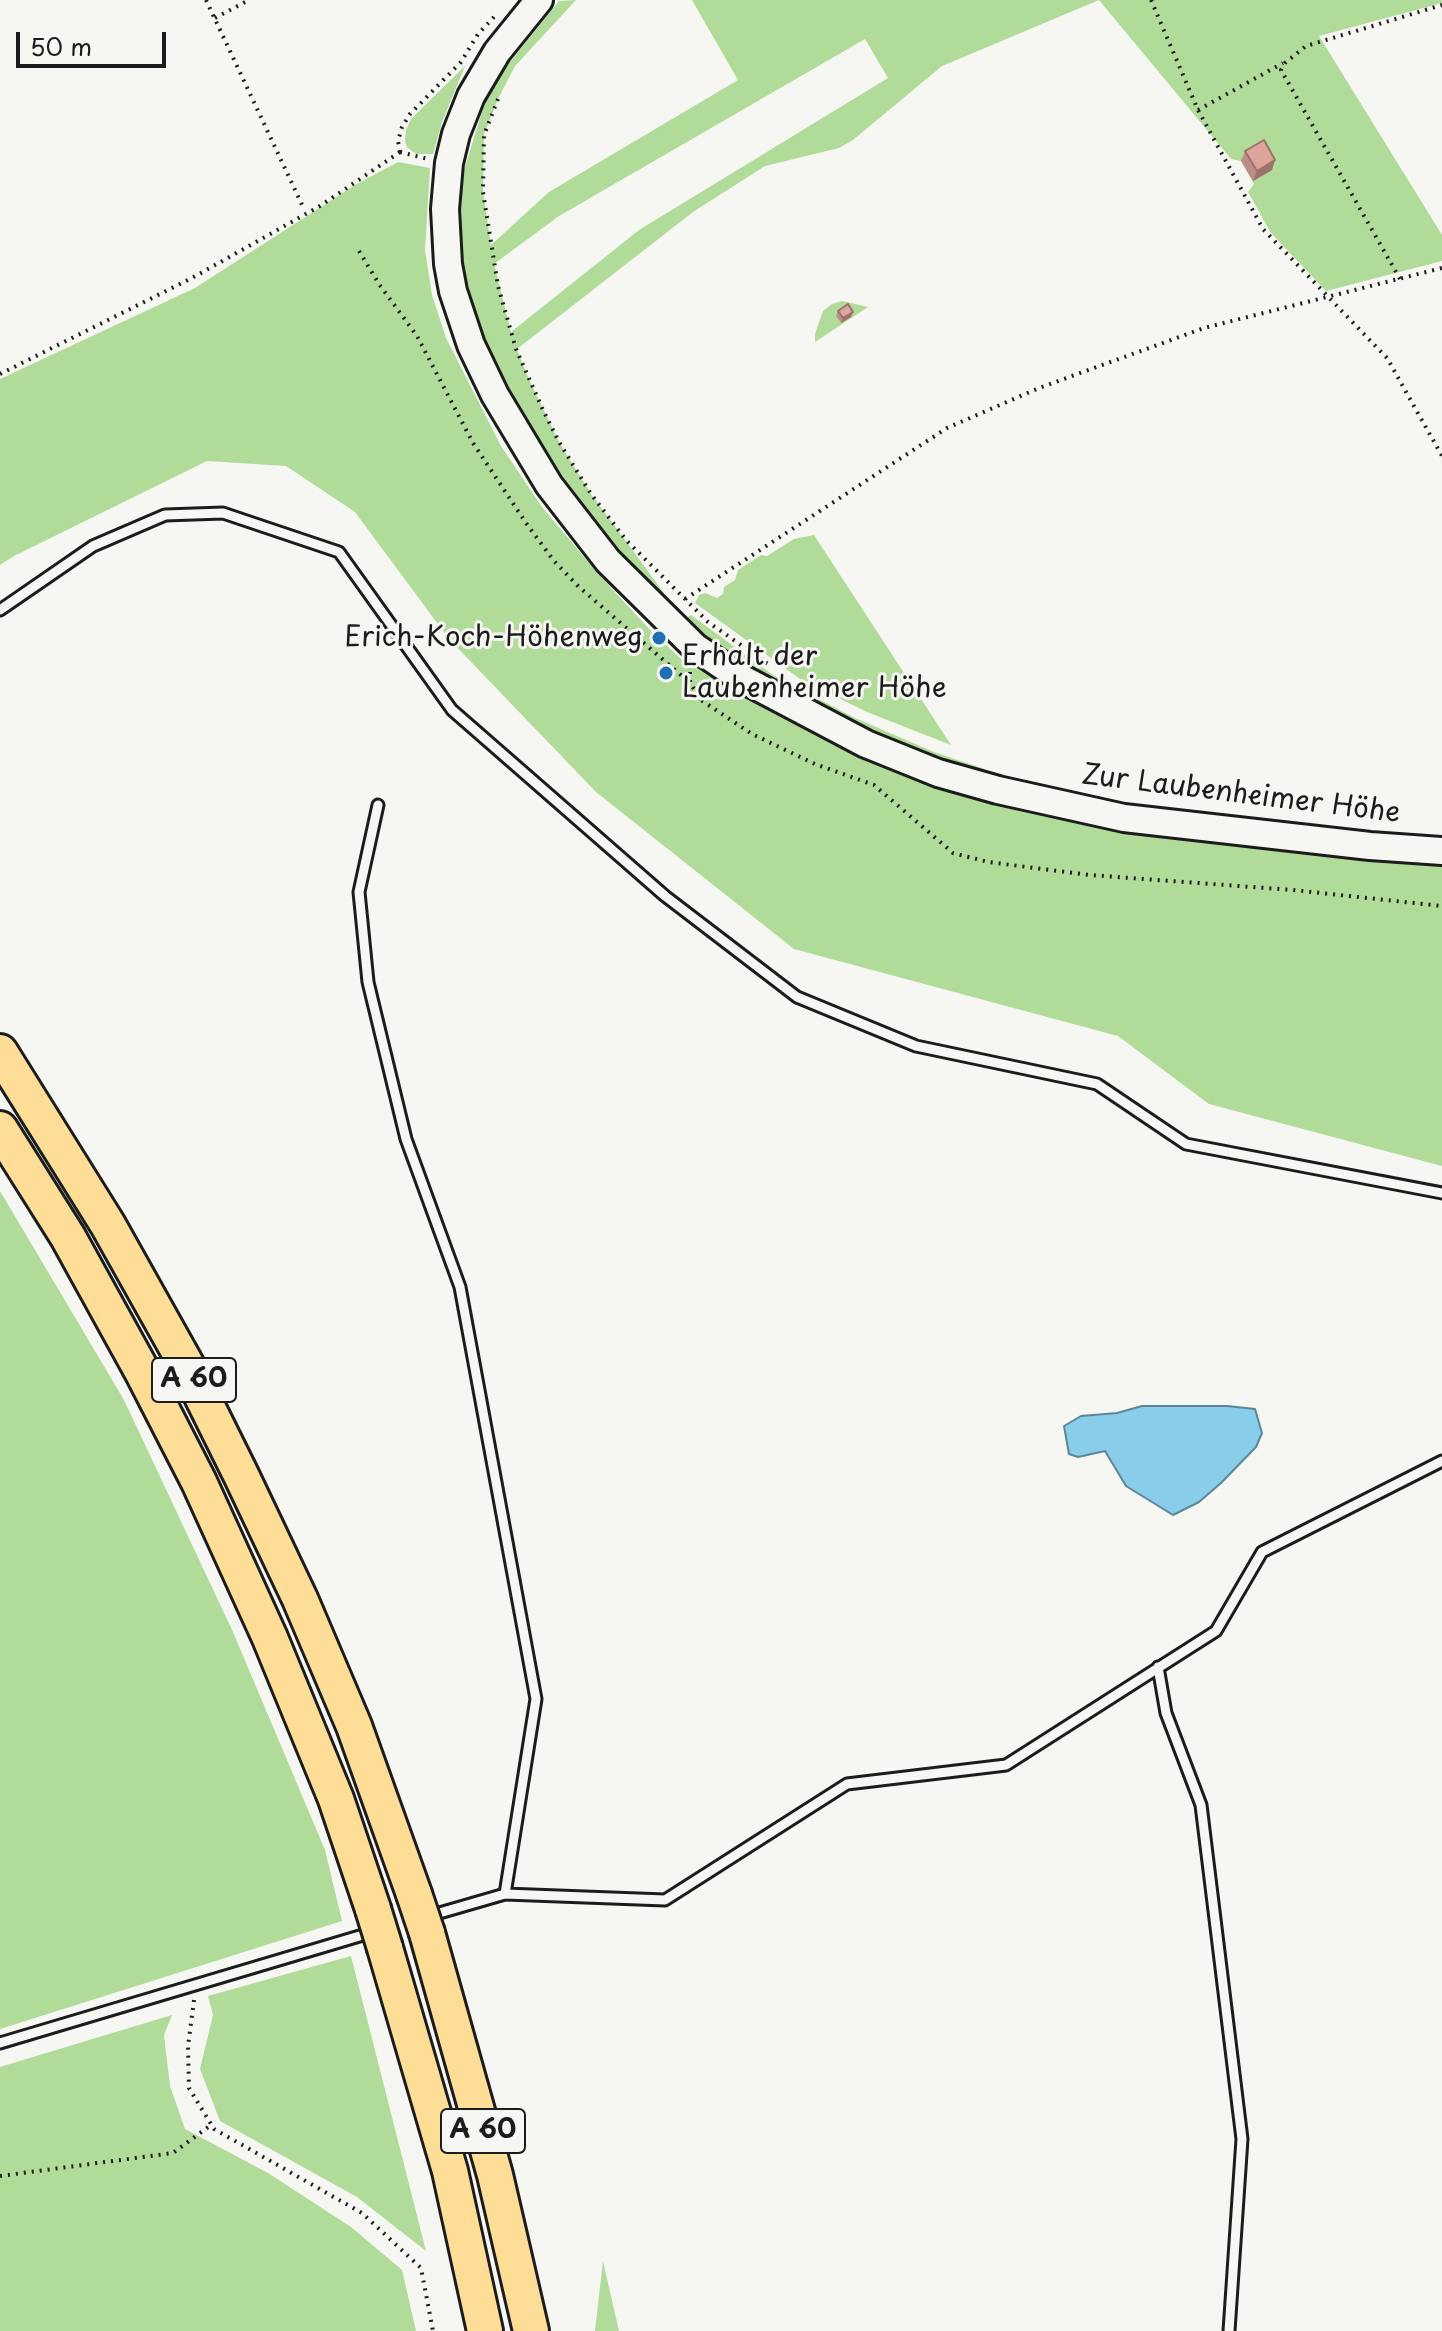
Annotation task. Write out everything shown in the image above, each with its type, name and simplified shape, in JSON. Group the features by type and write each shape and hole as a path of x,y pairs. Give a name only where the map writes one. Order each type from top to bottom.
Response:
{"highway":[{"name":"A 60","path":"0,1052 108,1225 187,1366 300,1599 354,1726 419,1916 495,2175 531,2331"},
{"name":"A 60","path":"0,1129 76,1251 199,1482 270,1638 336,1799 381,1929 450,2171 485,2331"}],"street":[{"name":"Zur Laubenheimer Höhe","path":"539,0 497,52 471,96 456,134 449,163 445,209 453,291 471,345 518,437 578,524 628,583 695,647 739,677 866,744 938,773 998,790 1124,818 1370,846 1442,851"}],"lane":[{"path":"0,610 93,546 165,515 223,513 339,552 452,710 665,896 797,997 916,1046 1097,1084 1186,1144 1442,1193"},
{"path":"378,805 359,892 368,982 406,1139 460,1287 536,1699 505,1894"},
{"path":"419,1916 505,1894 665,1900 847,1784 1006,1765 1216,1631 1262,1552 1442,1461"},
{"path":"1158,1667 1166,1713 1201,1805 1242,2139 1229,2331"},
{"path":"0,2043 381,1929"}],"path":[{"path":"206,0 304,209"},
{"path":"215,18 249,0"},
{"path":"1151,0 1198,110 1263,229 1387,358 1442,456"},
{"path":"1198,110 1285,63 1306,46 1442,5"},
{"path":"400,152 398,141 410,114 461,62 478,34 498,11"},
{"path":"1285,63 1281,70 1284,78 1400,279"},
{"path":"504,88 484,135 483,192 491,245 498,286 516,349 559,442 591,494 626,540 708,622 778,671"},
{"path":"0,374 192,278 320,206 400,152 437,160"},
{"path":"359,251 417,336 473,443 554,561 579,587 690,683 701,700 752,734 815,764 874,785 953,853 988,862 1090,875 1293,890 1442,906"},
{"path":"684,599 947,428 1039,388 1204,328 1442,268"},
{"path":"690,664 690,683"},
{"path":"196,1985 188,2046 189,2088 211,2125 362,2213 421,2268 433,2331"},
{"path":"0,2176 173,2153 211,2125"}],"green space":[{"path":"576,0 515,66 484,134 483,192 491,245 549,192 738,80 692,0 1099,0 942,66 853,140 839,148 765,166 693,212 517,349 559,442 591,494 662,594 595,527 547,466 508,395 476,326 460,265 458,210 464,170 485,102 502,72 559,1","holes":["865,39 888,78 639,230 511,332 494,264 559,216"]},
{"path":"1099,0 1442,0 1442,3 1319,36 1442,235 1442,261 1326,291 1271,233 1248,192 1254,184 1241,161 1231,159"},
{"path":"465,66 442,122 433,154 416,154 405,141 411,119"},
{"path":"398,162 430,168 425,250 432,295 446,338 501,446 542,507 600,576 681,659 698,664 976,796 1442,861 1442,1166 1209,1104 1118,1036 794,949 596,792 449,639 355,512 286,466 207,461 0,565 0,379 195,288 355,185"},
{"path":"842,301 868,307 815,342 823,311"},
{"path":"814,535 951,745 867,712 800,679 695,603 699,595 705,593 717,598 723,594 724,587 735,580 738,570 761,555 767,556 794,539"},
{"path":"691,615 773,675 855,718 934,752 1035,786 1098,800 1200,815 1103,806 901,750 775,689 690,627 686,618"},
{"path":"0,1191 124,1400 233,1632 325,1850 342,1921 0,2029"},
{"path":"351,1956 426,2251 357,2197 220,2121 200,2069 213,2015 208,1996"},
{"path":"172,2015 164,2035 170,2086 185,2129 268,2173 351,2227 402,2270 416,2331 0,2331 0,2067"},
{"path":"603,2261 619,2331 595,2331"}],"water":[{"path":"1142,1406 1255,1409 1262,1433 1256,1447 1221,1483 1199,1502 1173,1515 1126,1486 1105,1451 1078,1457 1069,1454 1064,1426 1081,1416 1117,1413"}],"building":[{"path":"1264,140 1275,160 1257,171 1245,151"},
{"path":"848,304 853,312 843,318 838,311"}],"place":[{"name":"Erich-Koch-Höhenweg","path":"659,638"},
{"name":"Erhalt der Laubenheimer Höhe","path":"666,673"}]}
